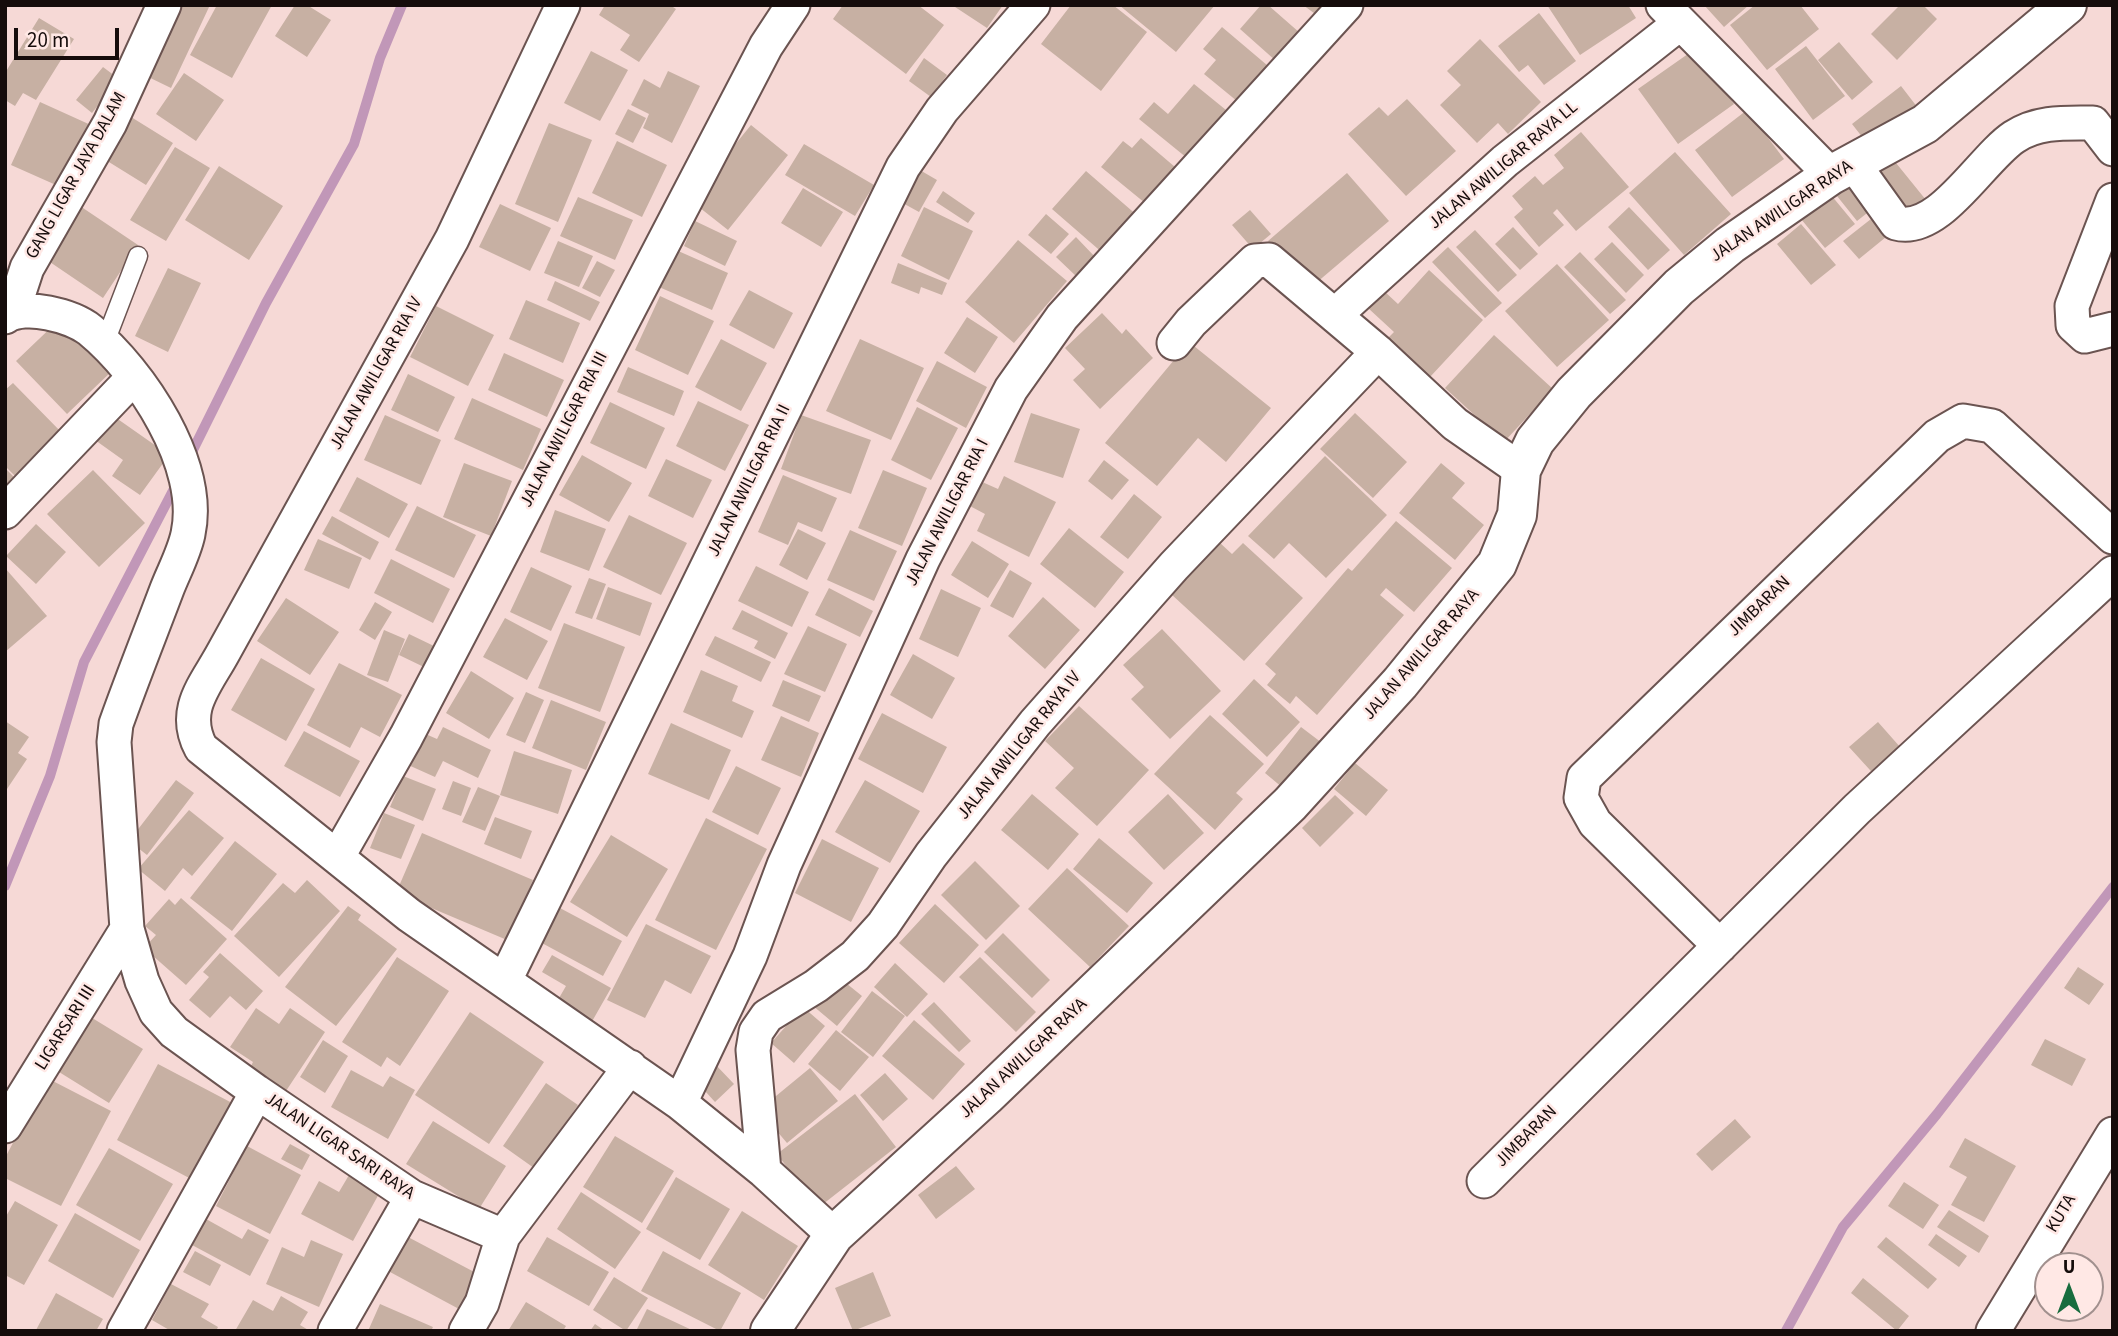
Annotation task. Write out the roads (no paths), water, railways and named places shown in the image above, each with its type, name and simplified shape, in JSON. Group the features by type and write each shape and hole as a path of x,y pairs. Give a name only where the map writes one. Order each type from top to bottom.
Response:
{"street":[{"name":"GANG LIGAR JAYA DALAM","path":"9,314 27,268 110,123 164,5"},
{"name":"JALAN AWILIGAR RIA IV","path":"338,856 201,748 196,738 192,710 452,239 563,5"},
{"name":"JALAN AWILIGAR RIA III","path":"338,856 406,737 766,46 793,5"},
{"name":"JALAN AWILIGAR RIA II","path":"505,980 903,167 942,110 1033,5"},
{"name":"JALAN AWILIGAR RIA I","path":"680,1103 750,956 784,865 923,558 1011,389 1062,317 1346,5"},
{"name":"JALAN AWILIGAR RAYA","path":"770,1331 834,1235 986,1096 1290,804 1400,683 1497,564 1517,515 1521,470 1535,441 1574,393 1679,287 1730,245 1842,169 1925,124 2067,5"},
{"path":"1671,15 1842,169 1896,223 1906,226 1927,221 2014,137 2046,123 2093,123 2113,149"},
{"name":"JALAN AWILIGAR RAYA LL","path":"1335,315 1671,15"},
{"path":"2113,200 2072,306 2073,325 2085,336 2113,329"},
{"path":"1174,343 1199,314 1255,261 1262,258 1269,260 1378,352 1455,424 1521,470"},
{"name":"JALAN LIGAR SARI RAYA","path":"9,314 56,314 79,321 105,342 133,378 177,447 188,497 188,533 116,724 127,929 142,981 156,1012 174,1032 257,1092 412,1197 503,1236"},
{"name":"JALAN AWILIGAR RAYA IV","path":"764,1171 753,1050 756,1032 767,1016 816,986 855,956 884,925 931,855 1035,723 1174,566 1378,352"},
{"path":"5,513 133,378"},
{"name":"JIMBARAN","path":"1720,946 1595,823 1581,798 1584,778 1937,436 1963,421 1992,426 2113,537"},
{"name":"JIMBARAN","path":"1484,1181 1857,808 2113,573"},
{"path":"338,856 409,915 680,1103 764,1171 834,1235"},
{"name":"LIGARSARI III","path":"5,1126 127,929"},
{"path":"466,1331 482,1303 503,1236 630,1067"},
{"path":"124,1331 257,1092"},
{"name":"KUTA","path":"2004,1327 2113,1134"},
{"path":"335,1331 412,1197"}],"lane":[{"path":"105,342 138,256"}],"waterway":[{"path":"188,460 266,303 354,144 380,58 402,5"},
{"path":"5,886 50,776 84,662 178,481"},
{"path":"1786,1331 1843,1227 1937,1114 2113,887"}]}
